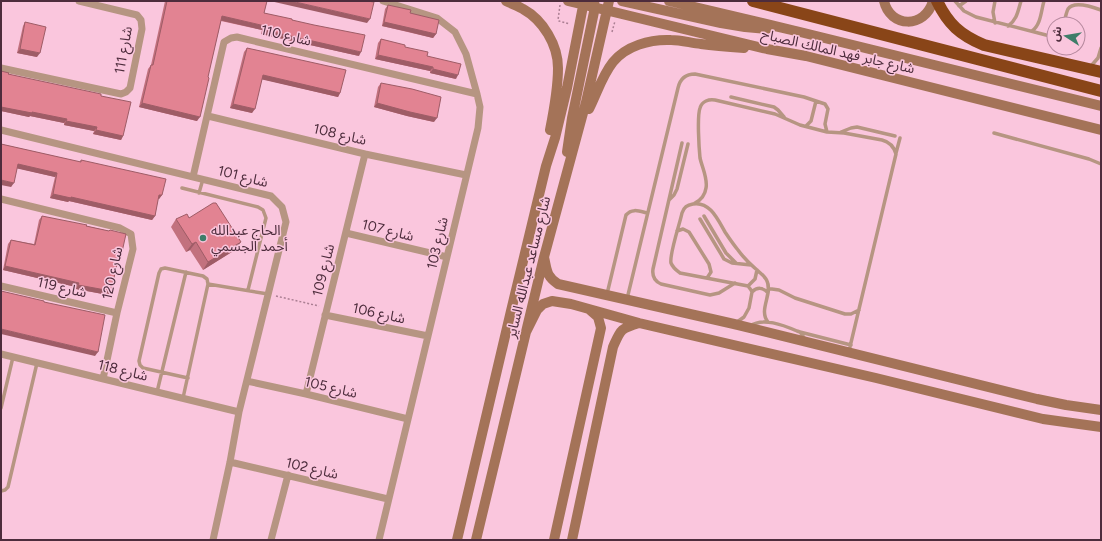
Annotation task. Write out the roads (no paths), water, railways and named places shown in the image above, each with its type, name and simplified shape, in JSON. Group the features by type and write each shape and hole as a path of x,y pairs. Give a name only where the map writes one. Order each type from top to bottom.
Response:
{"highway":[{"path":"752,1 1101,91"},
{"path":"937,1 945,16 956,29 974,41 1101,72"}],"street":[{"name":"شارع 111","path":"1,68 121,94 126,92 130,88 142,29 141,20 137,15 79,1"},
{"name":"شارع 103","path":"379,540 478,128 480,107 466,54 455,32 438,18 383,1"},
{"path":"506,1 524,9 535,18 548,34 556,53 558,67 546,166"},
{"name":"شارع جابر فهد المالك الصباح","path":"568,1 596,3 767,49 806,56 1101,130"},
{"path":"622,1 733,26 758,29 787,29"},
{"name":"شارع جابر فهد المالك الصباح","path":"669,1 1101,106"},
{"path":"698,1 721,13"},
{"path":"884,1 887,10 893,16 899,20 907,22 914,22 921,19 927,14 933,1"},
{"path":"566,175 570,133 596,3"},
{"name":"شارع مساعد عبدالله الساير","path":"457,540 546,166 555,138 567,88 596,3"},
{"name":"شارع مساعد عبدالله الساير","path":"476,540 544,257 579,128 596,3"},
{"name":"شارع 110","path":"193,177 224,42 230,38 237,37 477,94"},
{"path":"579,128 604,74 614,61 626,50 640,44 656,40 671,40 717,46 767,49"},
{"name":"شارع 108","path":"208,116 365,154 466,175"},
{"name":"شارع 101","path":"1,130 271,196 282,207 286,222 239,412 213,540"},
{"name":"شارع 109","path":"306,394 365,154"},
{"name":"شارع 120","path":"1,200 120,228 131,234 133,249 117,313 104,379"},
{"name":"شارع 107","path":"346,233 447,257"},
{"path":"544,257 550,279 558,284 748,327 807,342 850,349 879,360 1037,399 1101,410"},
{"name":"شارع 119","path":"1,286 117,313"},
{"path":"571,304 571,296 576,288"},
{"path":"526,332 537,310 543,304 552,301 571,304 639,323 876,378 1043,419 1101,427"},
{"path":"554,540 601,328 598,317 588,309"},
{"name":"شارع 106","path":"325,315 428,336"},
{"path":"572,540 613,347 620,332 626,327 639,323"},
{"name":"شارع 118","path":"1,354 239,412"},
{"path":"876,378 879,360"},
{"name":"شارع 105","path":"247,381 408,419"},
{"name":"شارع 102","path":"230,462 388,499"},
{"path":"271,540 288,475"},
{"path":"559,520 563,516 568,516 573,519 576,524"}],"lane":[{"path":"955,1 970,15 1008,26 1046,34"},
{"path":"959,6 966,1"},
{"path":"995,1 993,12 995,22"},
{"path":"1008,26 1017,17 1021,1"},
{"path":"1032,31 1038,24 1044,1"},
{"path":"1073,1 1101,10"},
{"path":"1066,16 1068,9 1073,5 1080,4"},
{"path":"1087,68 1098,58 1101,48"},
{"path":"627,300 678,88 684,77 695,74 799,95 825,104 828,107 825,124 827,132"},
{"path":"731,97 774,107 784,118"},
{"path":"695,203 702,197 706,184 700,156 699,111 702,104 708,100 775,114 805,127 886,141 892,145 896,154"},
{"path":"805,127 811,122 816,101"},
{"path":"840,133 857,127 896,136"},
{"path":"994,133 1089,159 1101,164"},
{"path":"748,327 757,322 768,322 794,329 850,349 900,138"},
{"path":"682,143 653,269 653,275 655,280 661,284 710,295 719,293 735,283"},
{"path":"669,200 677,189 688,144"},
{"path":"200,193 203,179"},
{"path":"182,188 258,207 265,213 266,218 248,290"},
{"path":"752,292 748,286 680,273 673,267 670,259 683,210 689,204 695,203 703,205 712,211 730,240 751,265 765,278 769,285 764,313 768,322"},
{"path":"607,295 626,215 630,211 634,210 648,213"},
{"path":"704,216 726,253 736,263"},
{"path":"700,219 722,256 728,261 751,265"},
{"path":"678,232 683,229 689,232 709,264 711,272 707,278"},
{"path":"183,398 188,378 208,284 207,279 203,276 165,268 159,273 139,361 143,368 188,378"},
{"path":"748,286 755,279 757,270"},
{"path":"157,392 186,272"},
{"path":"208,284 269,294"},
{"path":"734,324 741,320 746,314 749,308 752,292 757,288 768,291"},
{"path":"768,291 772,288 779,290 795,298 845,314 851,314 860,310"},
{"path":"800,332 807,342"},
{"path":"1,408 13,357"},
{"path":"1,491 8,487 37,363"}],"place":[{"name":"الحاج عبدالله أحمد الجسمي","path":"203,238"}]}
